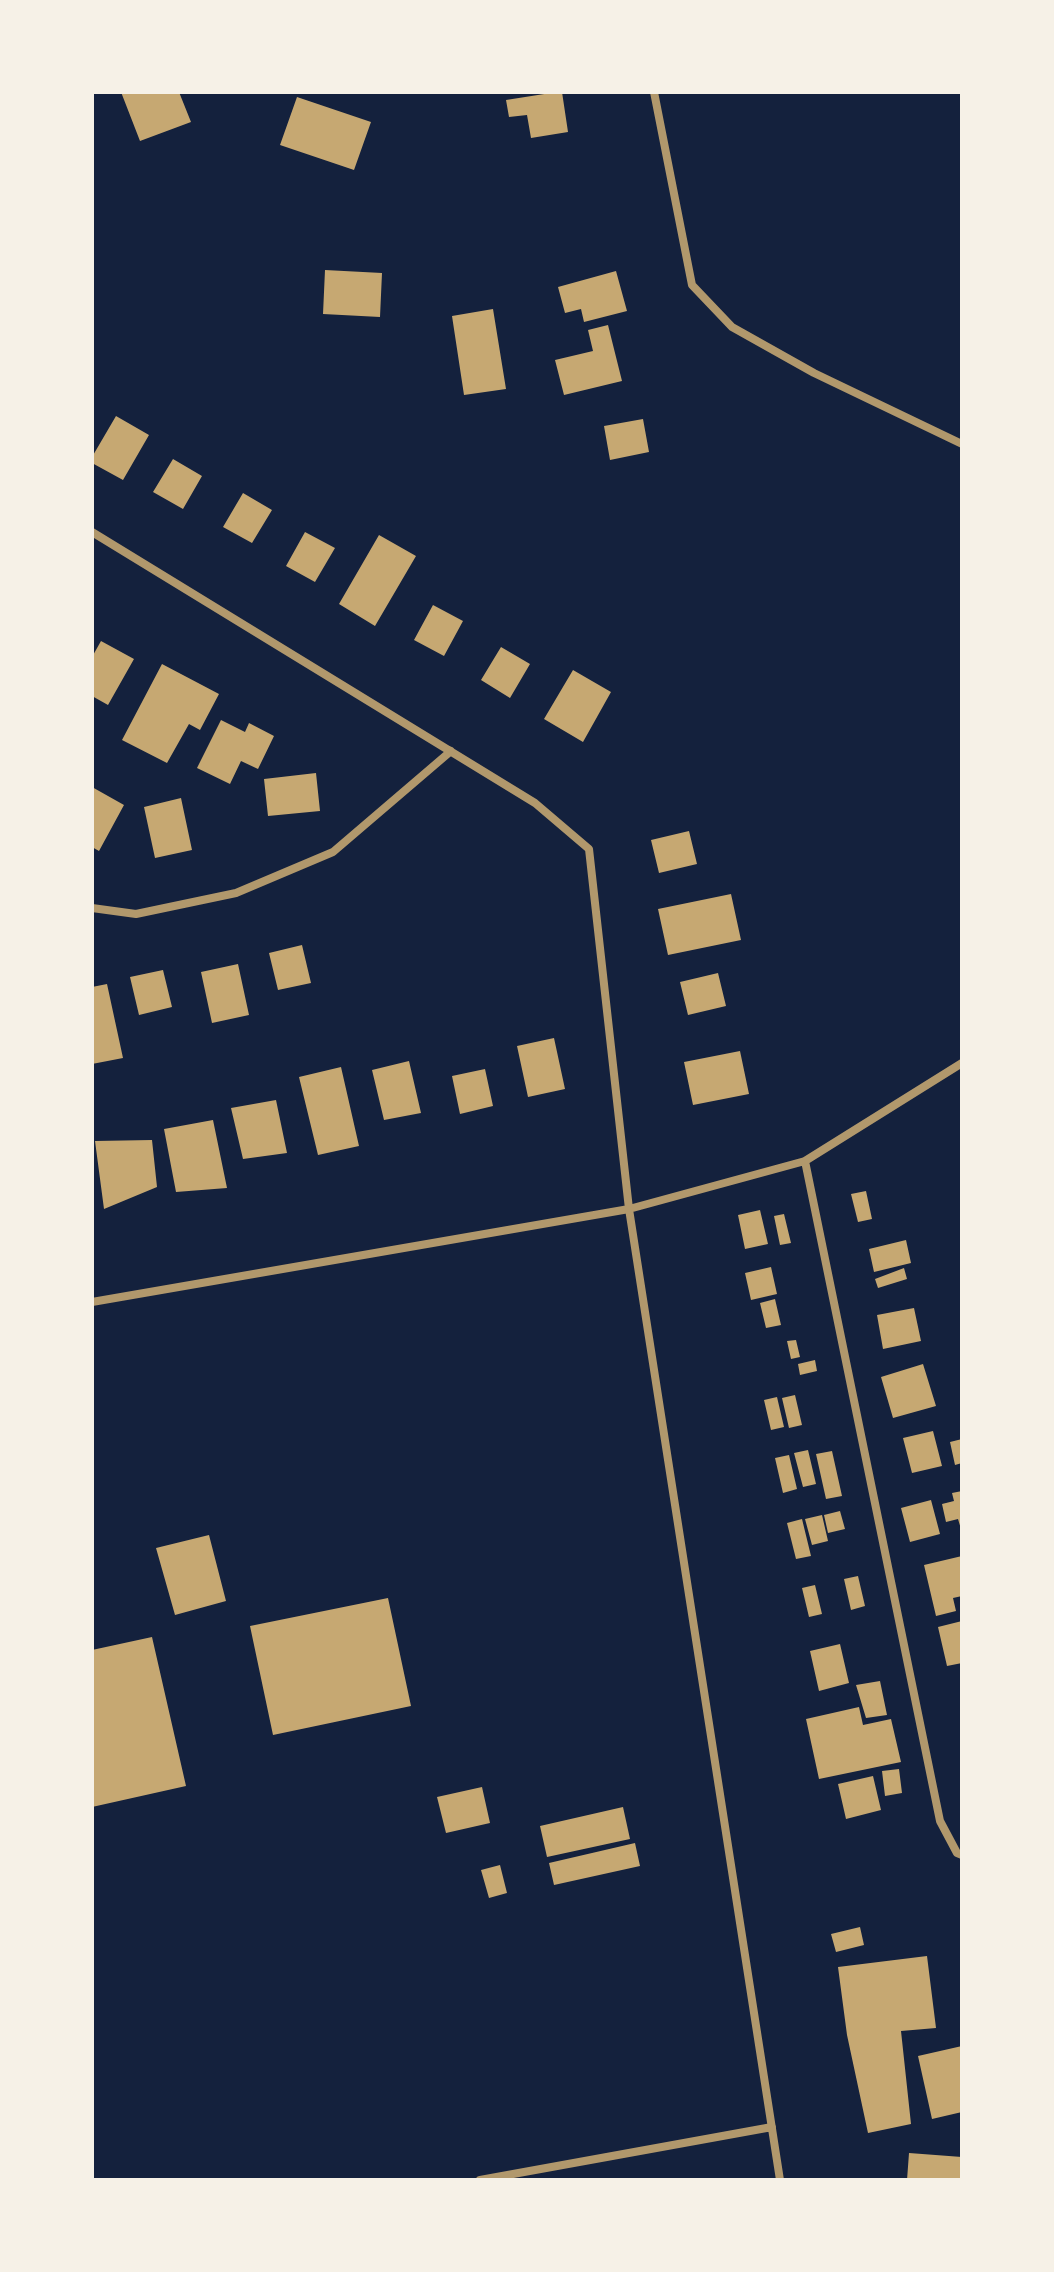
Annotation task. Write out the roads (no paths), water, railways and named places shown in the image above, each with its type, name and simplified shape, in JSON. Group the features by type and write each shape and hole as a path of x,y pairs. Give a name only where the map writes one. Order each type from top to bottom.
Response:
{"street":[{"path":"654,92 692,285 732,327 814,373 962,444"},
{"path":"92,532 535,803 589,849 629,1209 780,2180"},
{"path":"92,908 136,914 236,893 333,852 451,751"},
{"path":"92,1302 629,1209 805,1161 962,1063"},
{"path":"805,1161 940,1821 957,1853 962,1855"},
{"path":"480,2180 772,2127"}]}
